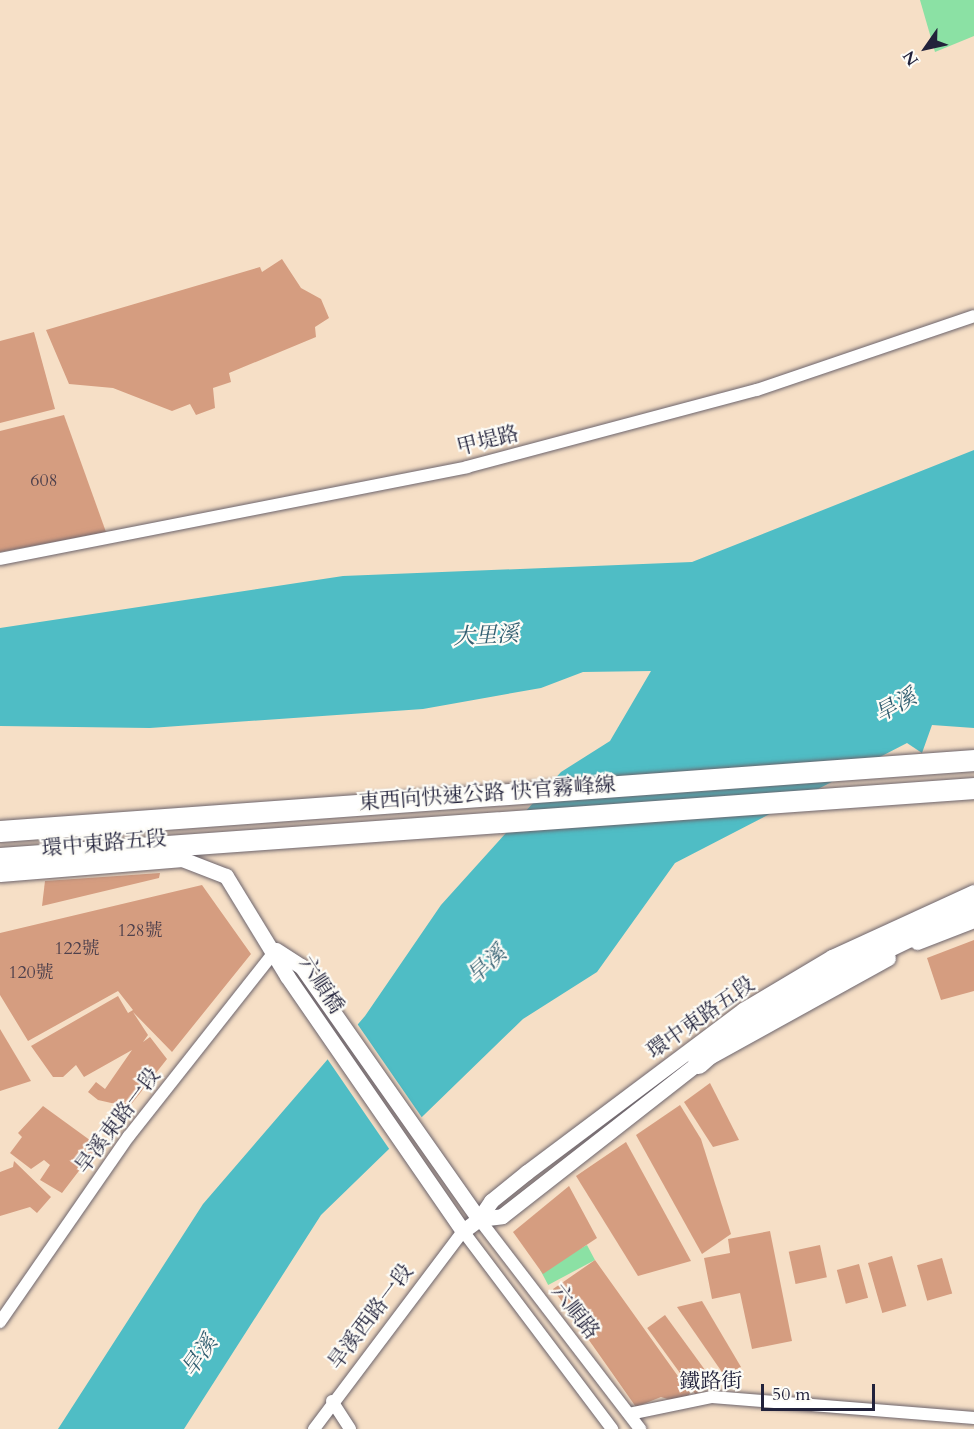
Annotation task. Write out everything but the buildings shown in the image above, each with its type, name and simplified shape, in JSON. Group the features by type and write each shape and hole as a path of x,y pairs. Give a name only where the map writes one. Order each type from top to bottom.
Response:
{"highway":[{"name":"東西向快速公路 快官霧峰線","path":"0,831 974,760"},
{"name":"東西向快速公路 快官霧峰線","path":"0,858 974,788"},
{"path":"699,1063 741,1025 911,933 974,906"}],"street":[{"name":"甲堤路","path":"0,559 317,500 488,462 757,390 974,316"},
{"name":"環中東路五段","path":"0,874 183,859 226,876 276,950"},
{"name":"環中東路五段","path":"464,1232 479,1219 491,1201 527,1172 743,1011 832,957 974,892"},
{"name":"環中東路五段","path":"479,1219 502,1216 699,1063 872,965 974,920"},
{"name":"六順橋","path":"276,950 301,966 479,1219"},
{"name":"六順橋","path":"276,950 287,976 464,1232"},
{"name":"旱溪東路一段","path":"0,1322 129,1136 276,950"},
{"name":"六順路","path":"479,1219 640,1429"},
{"name":"六順路","path":"464,1232 612,1429"},
{"name":"旱溪西路一段","path":"314,1429 332,1401 464,1232"},
{"name":"鐵路街","path":"629,1414 712,1397 974,1418"},
{"path":"332,1401 350,1429"}],"green space":[{"path":"920,0 974,0 974,36 935,52"},
{"path":"587,1245 595,1260 548,1285 540,1270"}],"water":[{"path":"974,450 974,728 932,725 922,753 907,743 675,863 597,972 523,1019 321,1215 184,1429 58,1429 203,1204 365,1016 441,905 561,772 610,741 651,671 583,672 541,688 423,709 150,728 0,726 0,628 343,576 692,562"}],"pier":[{"path":"356,1022 425,1122 392,1153 326,1057"}],"water label":[{"name":"大里溪","path":"486,636"},
{"name":"旱溪","path":"896,706"},
{"name":"旱溪","path":"487,965"},
{"name":"旱溪","path":"200,1356"}]}
